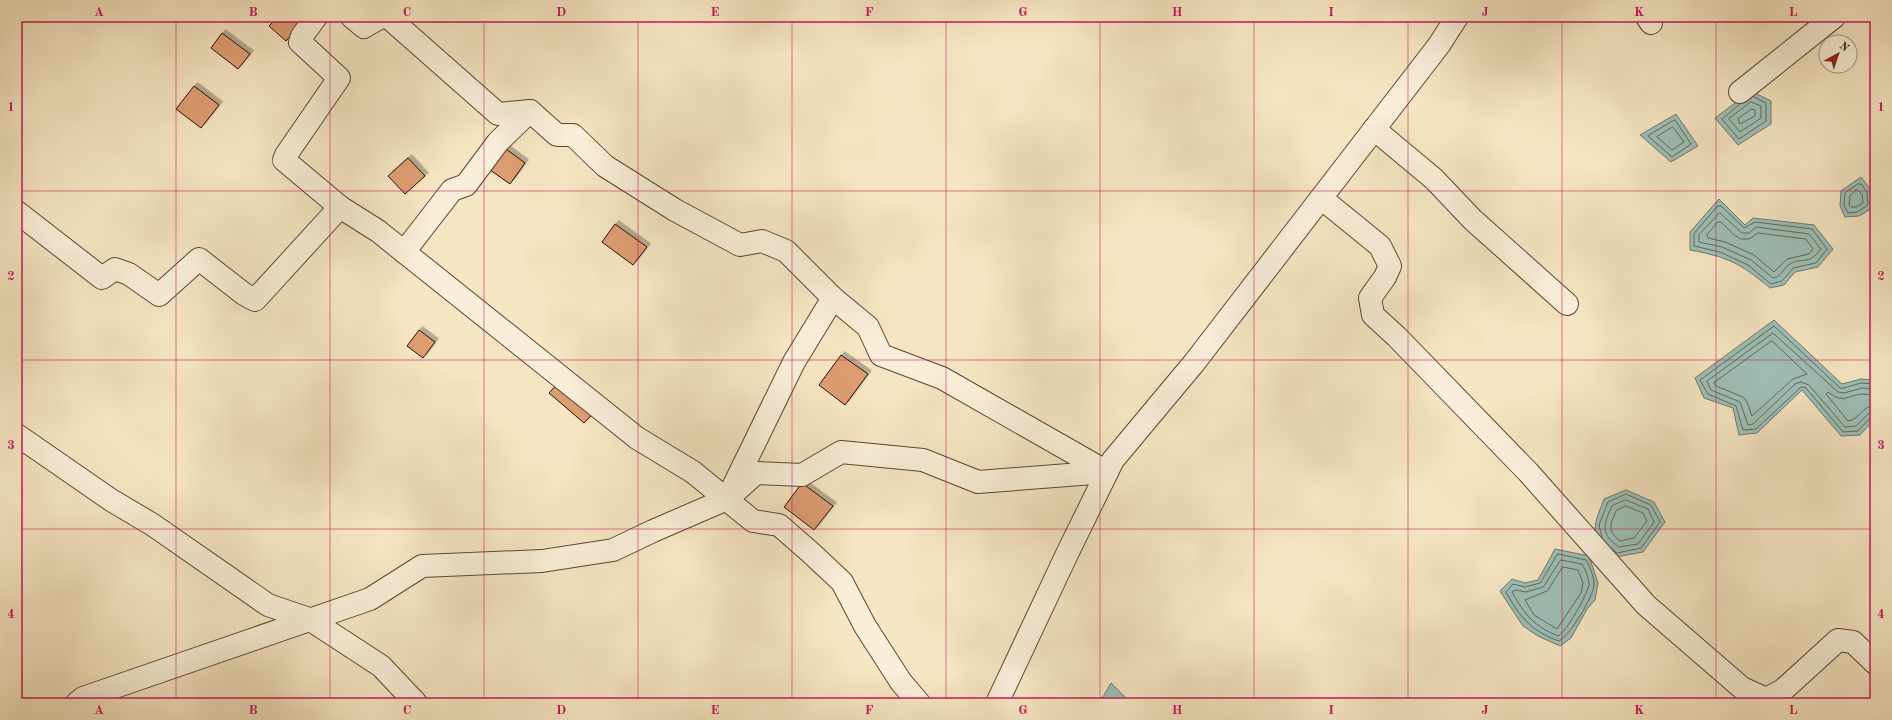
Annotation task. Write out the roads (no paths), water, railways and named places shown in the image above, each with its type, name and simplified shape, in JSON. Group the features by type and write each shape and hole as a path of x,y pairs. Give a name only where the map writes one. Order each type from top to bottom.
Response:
{"street":[{"path":"316,17 302,36 300,42 337,74 339,78 286,155 284,160 287,165 340,207 378,231 637,438 694,472 753,520 779,525 842,582 865,626 901,682 919,703"},
{"path":"352,17 364,27 381,17"},
{"path":"388,17 498,114 530,112 557,135 573,135 605,166 688,217 740,245 762,240 786,251 833,298 868,327 881,355 942,378 1107,472"},
{"path":"997,703 1113,460 1194,363 1439,45 1457,17"},
{"path":"1740,92 1834,17"},
{"path":"404,252 452,190 466,185 498,142 530,112"},
{"path":"1374,129 1434,179 1473,220 1566,304"},
{"path":"1321,198 1380,246 1390,266 1385,277 1370,298 1373,315 1397,337 1528,472 1646,605 1742,688 1766,699 1783,690 1838,640 1853,642 1875,663"},
{"path":"17,212 102,278 115,269 130,274 159,295 199,259 244,294 256,300 340,207"},
{"path":"727,499 794,362 833,298"},
{"path":"17,435 112,500 154,525 268,605 309,619 381,666 416,703"},
{"path":"77,703 83,698 370,599 422,566 542,561 612,550 727,499 756,473 802,476 841,452 923,460 978,482 1107,472"}],"water":[{"path":"1751,91 1771,101 1771,124 1738,145 1715,118"},
{"path":"1676,114 1698,146 1671,162 1640,135"},
{"path":"1861,177 1871,190 1873,208 1859,216 1845,217 1840,206 1841,191"},
{"path":"1719,199 1745,225 1753,218 1814,225 1833,249 1818,267 1795,272 1784,285 1770,288 1750,272 1733,262 1714,255 1690,250 1690,232"},
{"path":"1774,320 1842,384 1861,379 1875,380 1875,419 1860,435 1841,436 1802,390 1757,433 1739,435 1733,408 1704,398 1695,378"},
{"path":"1626,490 1654,502 1665,522 1643,552 1616,557 1601,543 1597,537 1595,525 1604,499"},
{"path":"1555,549 1589,556 1598,583 1595,600 1587,609 1571,638 1560,646 1538,636 1523,626 1500,591 1512,579 1525,583 1538,580"},
{"path":"1111,683 1131,703 1097,703 1095,700 1103,697"}]}
